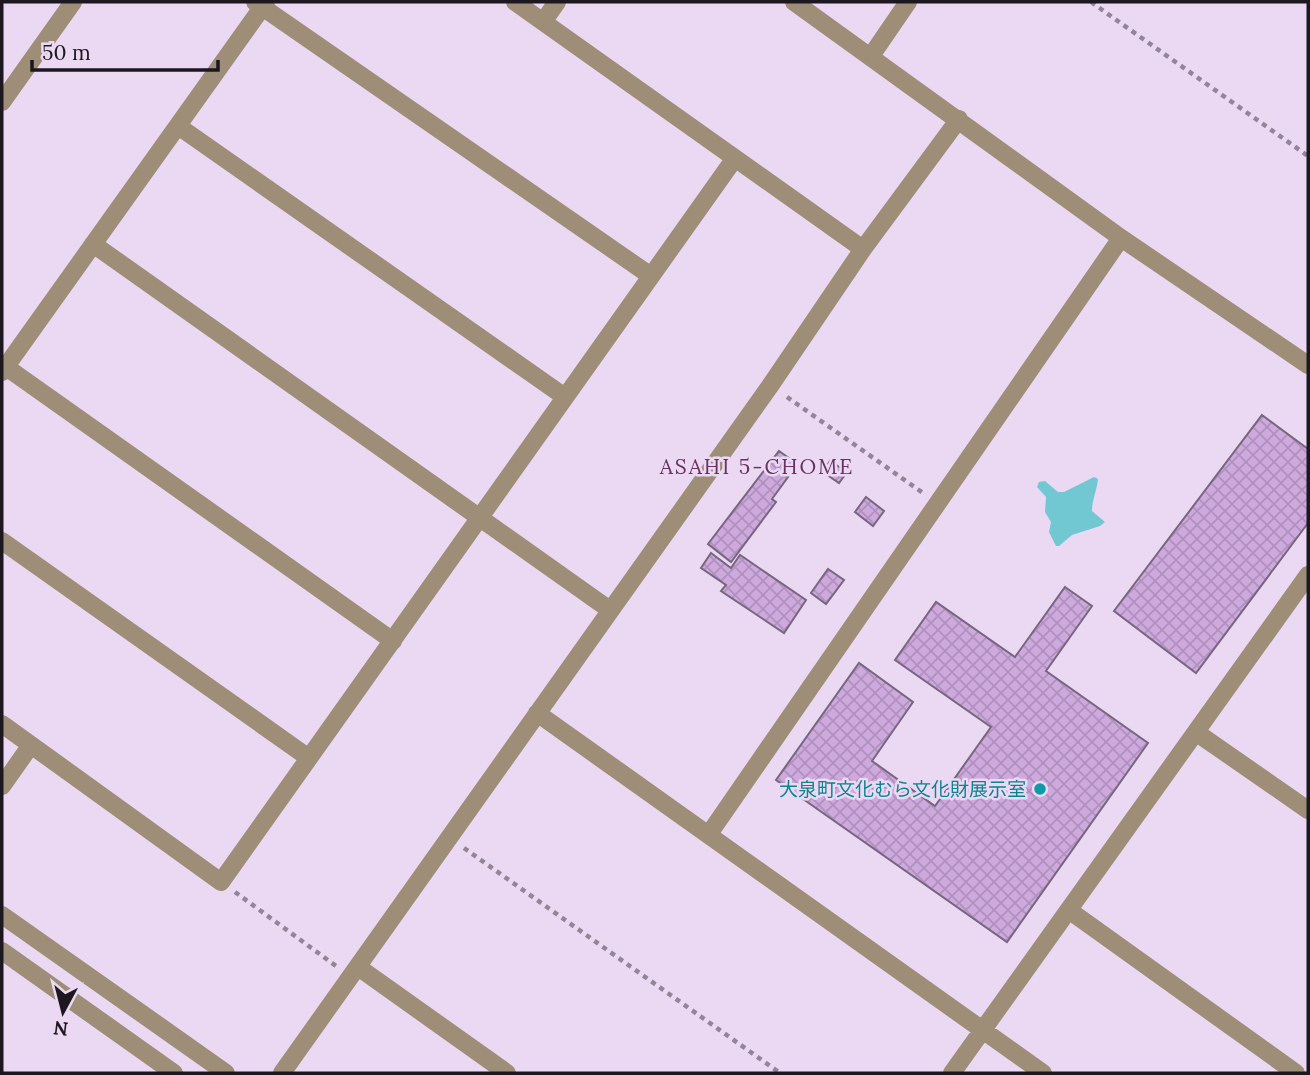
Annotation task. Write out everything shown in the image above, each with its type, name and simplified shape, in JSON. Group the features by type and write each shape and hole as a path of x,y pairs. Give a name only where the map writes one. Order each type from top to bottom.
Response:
{"street":[{"path":"2,102 73,2"},
{"path":"515,2 863,249"},
{"path":"543,22 557,2"},
{"path":"794,2 1121,238 1307,362"},
{"path":"871,56 908,2"},
{"path":"393,640 4,370 178,126 261,4 651,276"},
{"path":"282,1073 770,386 863,249 959,119"},
{"path":"178,126 565,397"},
{"path":"2,724 221,882 735,158"},
{"path":"709,834 1121,238"},
{"path":"93,244 610,610"},
{"path":"2,541 309,758"},
{"path":"952,1073 1308,575"},
{"path":"537,713 1043,1073"},
{"path":"1197,733 1308,810"},
{"path":"2,786 31,744"},
{"path":"1070,911 1296,1073"},
{"path":"2,915 226,1073"},
{"path":"2,951 174,1073"},
{"path":"354,972 507,1073"}],"path":[{"path":"1091,2 1308,156"},
{"path":"770,386 938,503"},
{"path":"450,837 779,1073"},
{"path":"221,882 354,972"}],"shaded area":[{"path":"1094,477 1098,479 1092,511 1105,522 1072,535 1056,546 1049,532 1051,522 1045,512 1046,497 1037,487 1039,482 1045,481 1058,492 1064,492"}],"building":[{"path":"1262,415 1308,449 1308,523 1196,673 1114,611"},
{"path":"779,451 793,461 783,474 788,477 772,499 776,502 731,562 708,544"},
{"path":"830,461 847,472 839,483 823,472"},
{"path":"866,497 884,511 873,526 855,512"},
{"path":"711,553 731,568 740,555 806,600 784,633 721,591 726,585 701,568"},
{"path":"828,569 844,580 826,604 811,593"},
{"path":"1065,587 1092,606 1046,671 1148,743 1007,942 776,780 859,663 913,702 872,761 935,806 991,727 895,660 936,602 1015,657"}],"place":[{"name":"大泉町文化むら文化財展示室","path":"1040,789"}],"district":[{"name":"ASAHI 5-CHOME","path":"757,466"}]}
